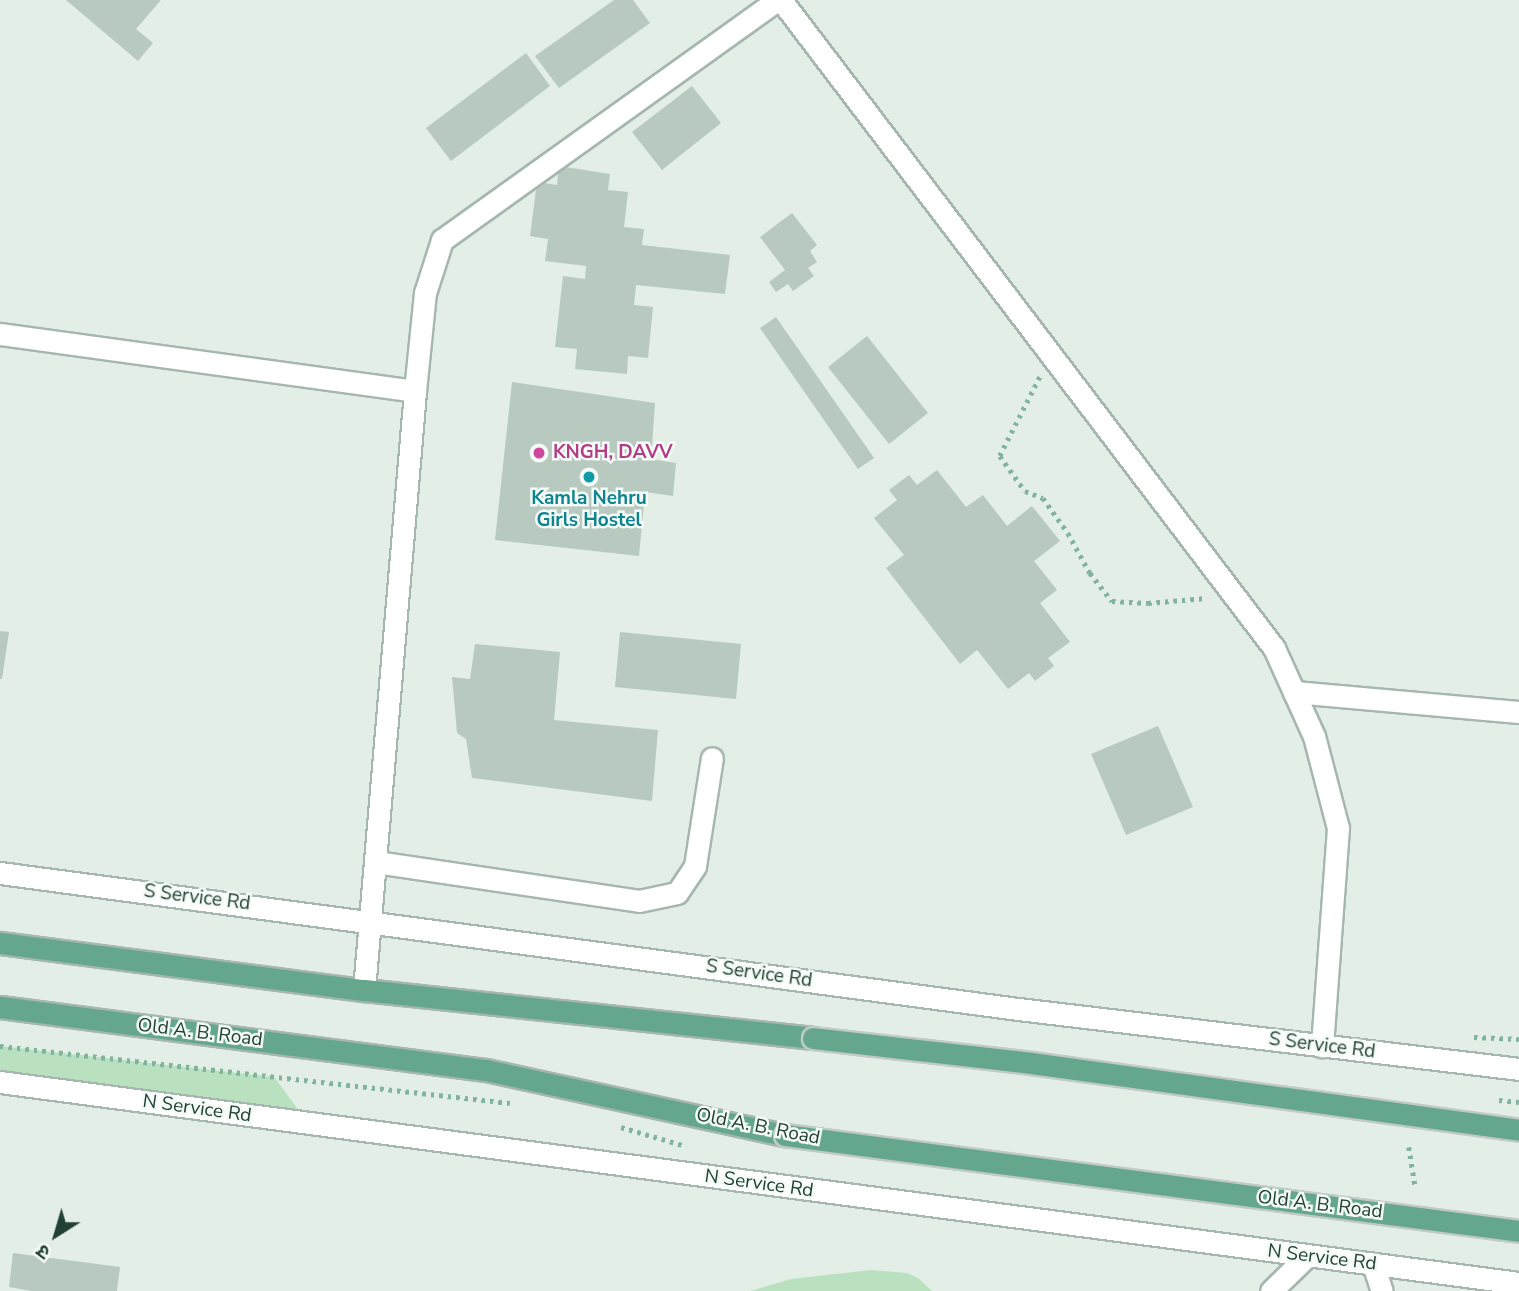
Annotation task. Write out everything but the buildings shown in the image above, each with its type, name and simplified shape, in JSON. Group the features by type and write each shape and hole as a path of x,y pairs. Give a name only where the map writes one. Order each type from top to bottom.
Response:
{"main road":[{"path":"0,943 364,990 1031,1063 1519,1130"},
{"name":"Old A. B. Road","path":"0,1007 486,1070 785,1135 1519,1231"}],"street":[{"path":"364,990 425,293 442,240 779,0 1274,648 1314,736 1338,828 1322,1046"},
{"path":"0,334 415,391"},
{"path":"1294,692 1519,712"},
{"path":"376,862 639,901 677,893 695,866 712,758"},
{"name":"S Service Rd","path":"0,873 1010,1009 1519,1069"},
{"name":"N Service Rd","path":"0,1082 1519,1283"},
{"path":"1271,1291 1307,1256"},
{"path":"1373,1264 1382,1291"}],"path":[{"path":"1051,355 1000,456 1025,492 1043,498 1068,533 1090,573 1112,601 1148,603 1234,596"},
{"path":"1409,1147 1415,1186"}],"green space":[{"path":"0,1046 274,1077 309,1124 0,1082"},
{"path":"871,1270 907,1273 918,1278 932,1291 750,1291 791,1279"}],"place":[{"name":"KNGH, DAVV","path":"539,453"},
{"name":"Kamla Nehru Girls Hostel","path":"589,477"}]}
